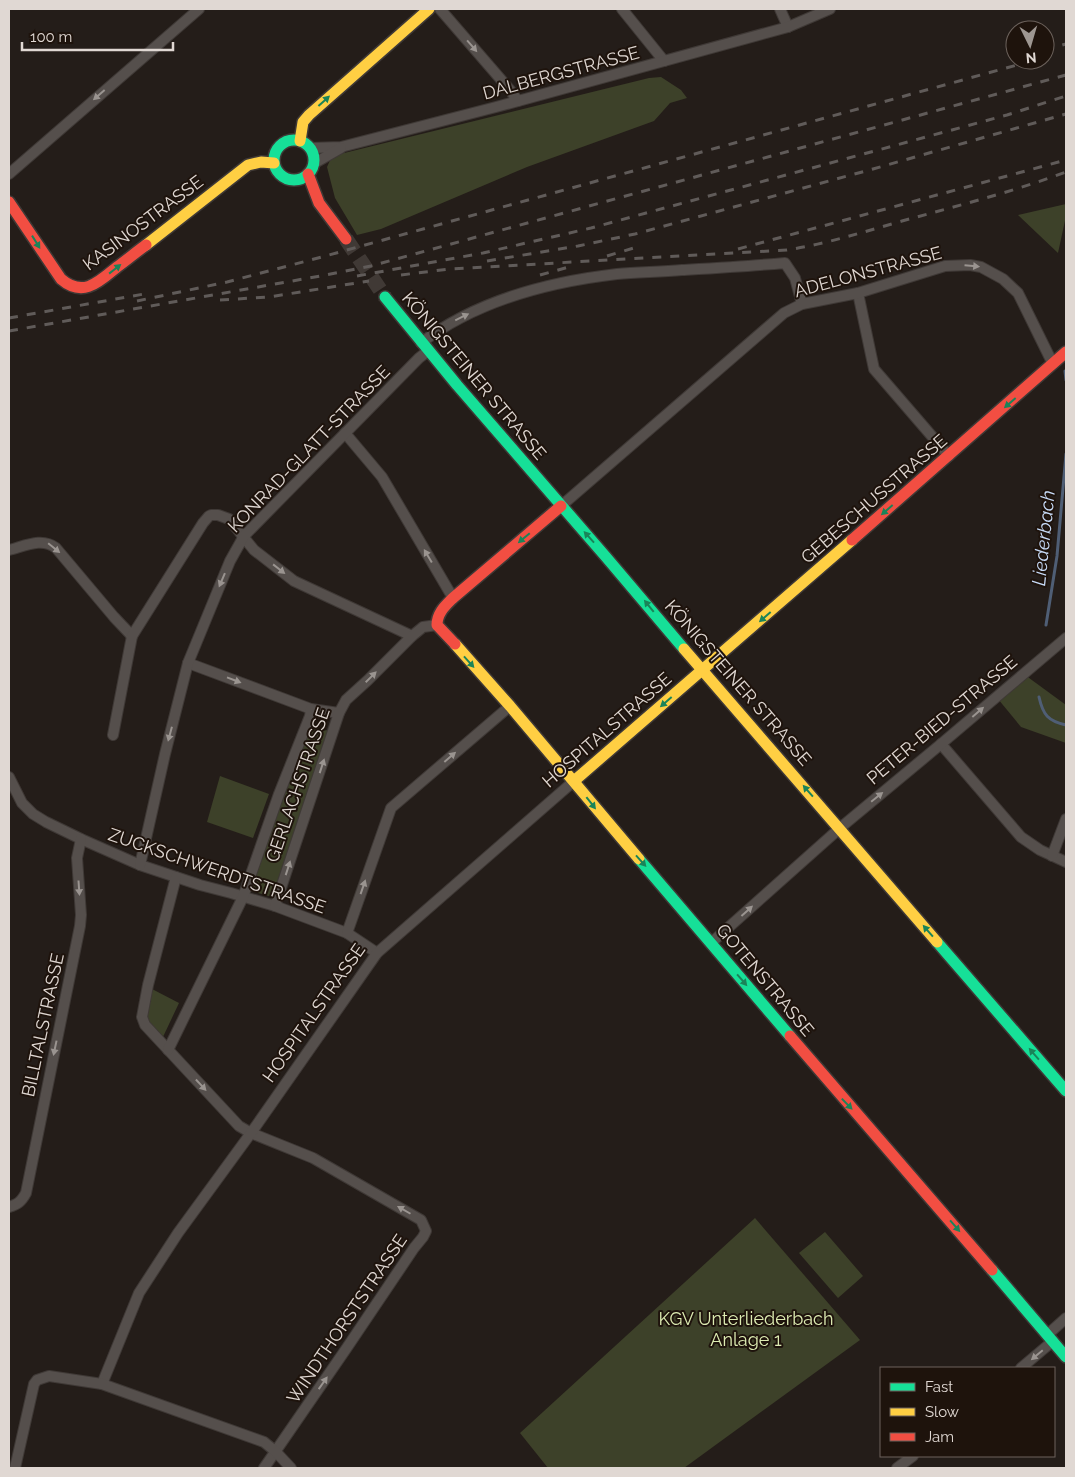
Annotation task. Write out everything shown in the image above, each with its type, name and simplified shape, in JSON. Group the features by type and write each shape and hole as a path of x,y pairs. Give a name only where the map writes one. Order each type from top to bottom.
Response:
{"main road":[{"path":"305,145 304,122 309,115 429,9"},
{"path":"319,203 310,169 312,153 305,145 288,141 279,147 276,152 274,163 280,174 291,179 319,203 346,239"},
{"name":"KASINOSTRASSE","path":"9,202 61,279 72,286 87,288 101,280 248,165 256,162 274,163"},
{"path":"291,179 298,179 310,169"},
{"name":"KÖNIGSTEINER STRASSE","path":"385,297 424,347 617,568 1066,1091"},
{"name":"GEBESCHUSSTRASSE","path":"703,670 1066,352"},
{"path":"437,626 436,618 440,611 453,598 561,506"},
{"name":"GOTENSTRASSE","path":"437,626 510,706 574,781 608,825 1066,1356"},
{"name":"HOSPITALSTRASSE","path":"574,781 703,670"}],"street":[{"path":"9,174 199,9"},
{"path":"440,9 518,101"},
{"path":"622,9 664,61"},
{"path":"780,9 788,27"},
{"name":"DALBERGSTRASSE","path":"305,145 341,147 788,27 830,9"},
{"name":"DALBERGSTRASSE","path":"310,169 341,147"},
{"name":"KONRAD-GLATT-STRASSE","path":"140,864 188,663 230,561 244,536 419,358 424,347 457,318 516,295 559,284 617,274 785,263 794,278 802,304"},
{"name":"ADELONSTRASSE","path":"561,506 784,313 802,304 858,293 945,266 970,265 986,269 1003,279 1018,293 1053,364"},
{"path":"858,293 874,369 949,456"},
{"path":"346,433 382,477 453,598"},
{"path":"113,735 132,636 209,516 218,515 229,519 254,550 294,581 412,636"},
{"path":"9,550 42,542 52,544 132,636"},
{"name":"GERLACHSTRASSE","path":"276,906 339,713 346,700 412,636 423,628 437,626"},
{"name":"PETER-BIED-STRASSE","path":"711,943 840,828 1066,638"},
{"path":"188,663 310,709 339,713"},
{"path":"347,934 391,808 510,706"},
{"name":"GERLACHSTRASSE","path":"168,1050 243,897 279,794 310,716 310,709"},
{"path":"941,744 1021,837 1040,850 1066,862"},
{"name":"ZUCKSCHWERDTSTRASSE","path":"9,777 11,788 22,804 33,814 81,839 176,877 276,906 347,934 377,953"},
{"name":"HOSPITALSTRASSE","path":"102,1384 139,1293 178,1234 377,953 574,781"},
{"path":"1052,856 1066,819"},
{"name":"BILLTALSTRASSE","path":"9,1207 22,1201 26,1193 80,926 77,858 81,839"},
{"path":"176,877 142,1017 145,1025 239,1126 251,1133"},
{"name":"WINDTHORSTSTRASSE","path":"251,1133 313,1158 421,1220 426,1231 264,1468"},
{"path":"1022,1367 1066,1318"},
{"path":"15,1468 33,1388 37,1380 49,1376 102,1384 264,1442 291,1468"},
{"path":"896,1468 912,1457"}],"green space":[{"path":"661,77 681,90 687,98 670,103 654,121 527,167 381,229 357,235 335,198 327,167 332,156 649,78"},
{"path":"1066,204 1066,216 1058,253 1018,215"},
{"path":"1025,675 1066,705 1066,743 1021,727 998,699"},
{"path":"312,725 319,731 329,730 272,897 251,891 284,794"},
{"path":"220,776 269,794 253,838 207,822"},
{"path":"152,989 179,1003 162,1039 148,1027 146,1013"},
{"name":"KGV Unterliederbach Anlage 1","path":"755,1218 860,1340 684,1468 548,1468 520,1433"},
{"path":"825,1232 863,1276 838,1298 799,1253"}],"waterway":[{"name":"Liederbach","path":"1065,371 1066,380"},
{"name":"Liederbach","path":"1046,625 1057,556 1066,454"},
{"name":"Liederbach","path":"1039,697 1042,708 1047,716 1066,725"}],"tunnel":[{"path":"346,239 385,297"}],"railway":[{"path":"1055,47 1066,44"},
{"path":"137,301 227,282 318,258 1005,68"},
{"path":"9,331 371,266 1066,75"},
{"path":"357,276 483,253 591,228 1007,115 1066,96"},
{"path":"487,261 578,246 635,234 1066,114"},
{"path":"738,249 1066,160"},
{"path":"401,275 449,269 787,250 830,241 964,204 1066,172"},
{"path":"607,256 637,247"},
{"path":"540,275 569,267"},
{"path":"220,300 269,297 369,281"},
{"path":"9,318 144,294"}],"traffic: fast":[{"path":"294,140 308,146 314,160 308,174 294,180 280,174 274,160 280,146 294,140"},
{"path":"385,297 457,385 684,649"},
{"path":"639,859 790,1036"},
{"path":"937,942 1066,1091"},
{"path":"992,1270 1066,1357"}],"traffic: slow":[{"path":"300,141 303,122 309,115 429,9"},
{"path":"146,245 248,165 261,162 274,163"},
{"path":"574,781 852,540"},
{"path":"455,644 639,859"},
{"path":"684,649 937,942"}],"traffic: jam":[{"path":"308,174 319,203 346,239"},
{"path":"9,202 61,279 69,285 84,288 90,286 104,278 146,245"},
{"path":"852,540 1066,352"},
{"path":"455,644 437,625 438,617 442,610 453,598 561,506"},
{"path":"790,1036 992,1270"}]}
